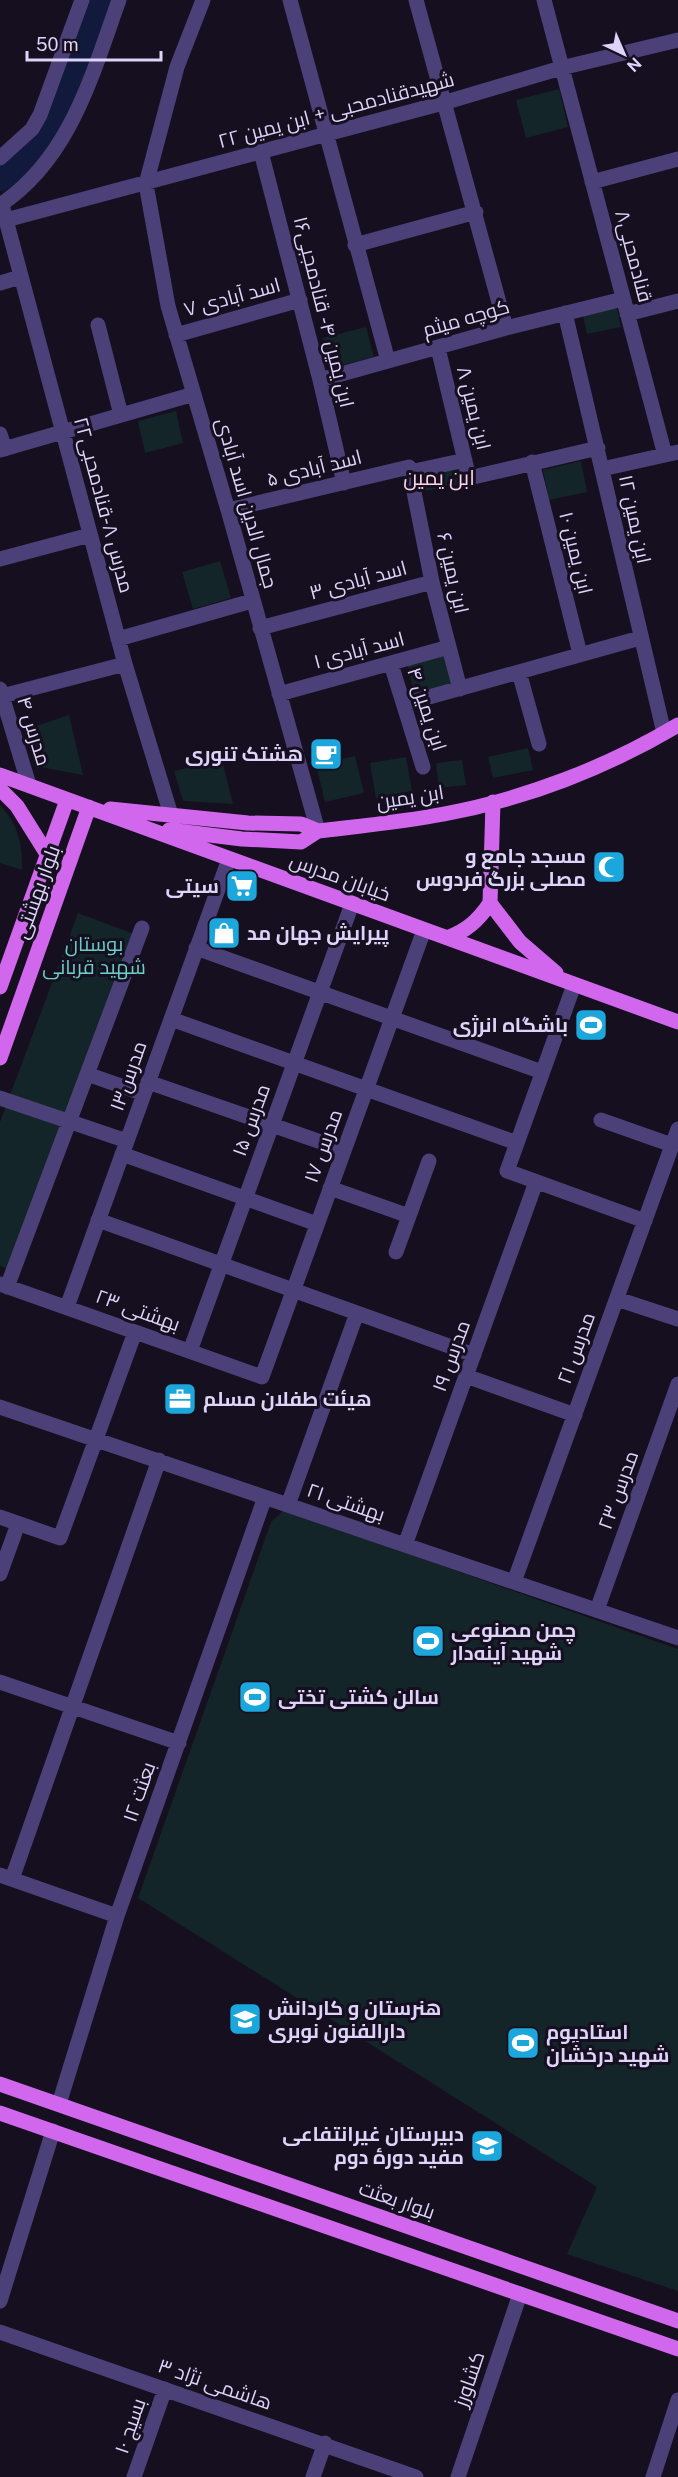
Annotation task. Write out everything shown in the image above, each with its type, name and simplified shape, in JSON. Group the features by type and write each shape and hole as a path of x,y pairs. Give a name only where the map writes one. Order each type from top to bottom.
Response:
{"main road":[{"name":"ابن یمین","path":"137,825 242,839 301,842 318,831 446,814 493,802 582,772 664,734 678,725"},
{"name":"خیابان مدرس","path":"0,775 678,1022"},
{"path":"0,789 17,806 47,854"},
{"name":"بلوار بهشتی","path":"0,987 67,800"},
{"path":"447,938 464,932 482,915 490,903 493,802"},
{"name":"خیابان مدرس","path":"89,807 248,823 301,824 318,831"},
{"name":"بلوار بهشتی","path":"0,1058 89,807"},
{"path":"36,887 58,894"},
{"path":"490,903 508,929 534,956 574,985"},
{"name":"بلوار بعثت","path":"0,2084 678,2321"},
{"path":"53,2131 59,2104"},
{"path":"0,2113 678,2349"},
{"path":"520,2294 529,2269"}],"street":[{"path":"0,158 32,129 40,115 82,0"},
{"path":"1,205 25,187 52,156 71,126 119,0"},
{"path":"146,184 177,67 202,0"},
{"path":"290,0 388,361"},
{"path":"416,0 506,328"},
{"name":"قنادمحبی۸","path":"544,0 625,306 672,454"},
{"name":"شهیدقنادمحبی + ابن یمین ۲۲","path":"6,220 443,103 561,68 678,40"},
{"name":"ابن یمین ۴ - قنادمجبی۱۶","path":"261,152 300,300 344,483"},
{"path":"592,182 678,159"},
{"name":"جمال الدین اسد آبادی","path":"146,184 168,306 318,831"},
{"name":"مدرس ۸-قنادمحبی۲۲","path":"1,205 118,639 171,815"},
{"path":"355,245 476,212"},
{"path":"0,284 20,277"},
{"name":"اسد آبادی ۷","path":"176,334 300,300"},
{"name":"کوچه میثم","path":"320,380 565,313 678,301"},
{"name":"ابن یمین ۱۲","path":"565,313 664,734"},
{"path":"98,325 121,415"},
{"name":"ابن یمین ۸","path":"438,348 469,478 532,462"},
{"path":"2,444 62,432 194,394"},
{"path":"532,462 598,448"},
{"path":"602,469 672,454"},
{"name":"اسد آبادی ۵","path":"228,510 409,469 465,460"},
{"name":"ابن یمین ۱۰","path":"532,462 580,654"},
{"name":"ابن یمین ۶","path":"409,469 432,582 460,689"},
{"path":"0,559 90,535"},
{"name":"اسد آبادی ۳","path":"260,628 432,582"},
{"path":"118,639 252,601"},
{"path":"404,704 640,638"},
{"name":"اسد آبادی ۱","path":"279,694 449,646"},
{"path":"1,693 125,664"},
{"name":"ابن یمین ۴","path":"391,664 423,767"},
{"path":"519,672 539,744"},
{"name":"مدرس ۴","path":"1,693 29,786"},
{"name":"مدرس۱۳","path":"66,1307 229,859"},
{"name":"مدرس ۱۵","path":"190,1351 352,904"},
{"path":"4,1286 69,1122 141,928"},
{"name":"مدرس ۱۷","path":"262,1377 423,930"},
{"path":"196,948 542,1072"},
{"path":"574,985 507,1172 645,1221"},
{"path":"171,1019 517,1143"},
{"path":"87,1074 146,1088 272,1125 344,1150"},
{"path":"0,1098 69,1122 124,1148 245,1198 317,1224"},
{"path":"601,1120 672,1145"},
{"name":"مدرس ۲۱","path":"514,1582 678,1129"},
{"path":"396,1252 429,1161"},
{"name":"مدرس ۱۹","path":"405,1545 536,1182"},
{"path":"330,1188 409,1216"},
{"path":"98,1220 474,1355"},
{"name":"بهشتی ۲۳","path":"4,1286 262,1377"},
{"path":"617,1299 678,1319"},
{"path":"288,1504 357,1313"},
{"path":"0,1517 60,1538 135,1332"},
{"path":"466,1376 574,1415"},
{"name":"مدرس ۲۳","path":"597,1610 678,1384"},
{"name":"بهشتی ۲۱","path":"0,1407 678,1638"},
{"path":"117,1916 6,1877 72,1707 159,1460"},
{"name":"بعثت ۱۲","path":"59,2104 117,1916 265,1497"},
{"path":"0,1574 18,1524"},
{"path":"0,1682 178,1743"},
{"path":"0,2299 53,2131"},
{"name":"کشاورز","path":"458,2477 520,2294"},
{"name":"هاشمی نژاد ۳","path":"0,2332 325,2443 416,2477"},
{"name":"بسیج ۱۰","path":"134,2477 165,2389"},
{"path":"652,2477 678,2400"},
{"path":"313,2477 325,2443"}],"green space":[{"path":"559,89 568,127 526,138 516,100"},
{"path":"617,308 621,327 587,334 583,315"},
{"path":"366,327 374,357 330,368 323,338"},
{"path":"176,411 183,443 145,453 138,421"},
{"path":"581,461 587,492 549,500 543,470"},
{"path":"460,465 464,483 425,491 422,474"},
{"path":"220,561 231,598 193,609 182,572"},
{"path":"445,654 452,685 414,694 407,663"},
{"path":"69,715 83,775 40,767 30,728"},
{"path":"528,748 533,770 493,778 488,757"},
{"path":"355,756 364,793 325,802 316,765"},
{"path":"406,757 412,791 376,798 370,763"},
{"path":"222,760 233,804 183,801 174,771"},
{"path":"462,760 466,785 439,788 436,763"},
{"path":"0,805 18,835 22,852 22,870 0,863"},
{"name":"بوستان شهید قربانی","path":"78,913 134,934 8,1269 0,1266 0,1122"},
{"name":"استادیوم شهید درخشان","path":"284,1510 678,1649 678,2291 567,2254 597,2187 138,1898 271,1522"}],"waterway":[{"path":"0,175 32,149 55,117 98,0"}],"place":[{"name":"هشتک تنوری","path":"326,754"},
{"name":"مسجد جامع و مصلی بزرگ فردوس","path":"609,867"},
{"name":"سیتی","path":"242,886"},
{"name":"پیرایش جهان مد","path":"224,933"},
{"name":"باشگاه انرژی","path":"591,1025"},
{"name":"هيئت طفلان مسلم","path":"180,1399"},
{"name":"چمن مصنوعی شهید آینه‌دار","path":"428,1641"},
{"name":"سالن کشتی تختی","path":"255,1697"},
{"name":"هنرستان و کاردانش دارالفنون نوبری","path":"245,2019"},
{"name":"استادیوم شهید درخشان","path":"523,2043"},
{"name":"دبیرستان غیرانتفاعی مفید دورهٔ دوم","path":"487,2146"}],"district":[{"name":"ابن یمین","path":"439,478"}]}
